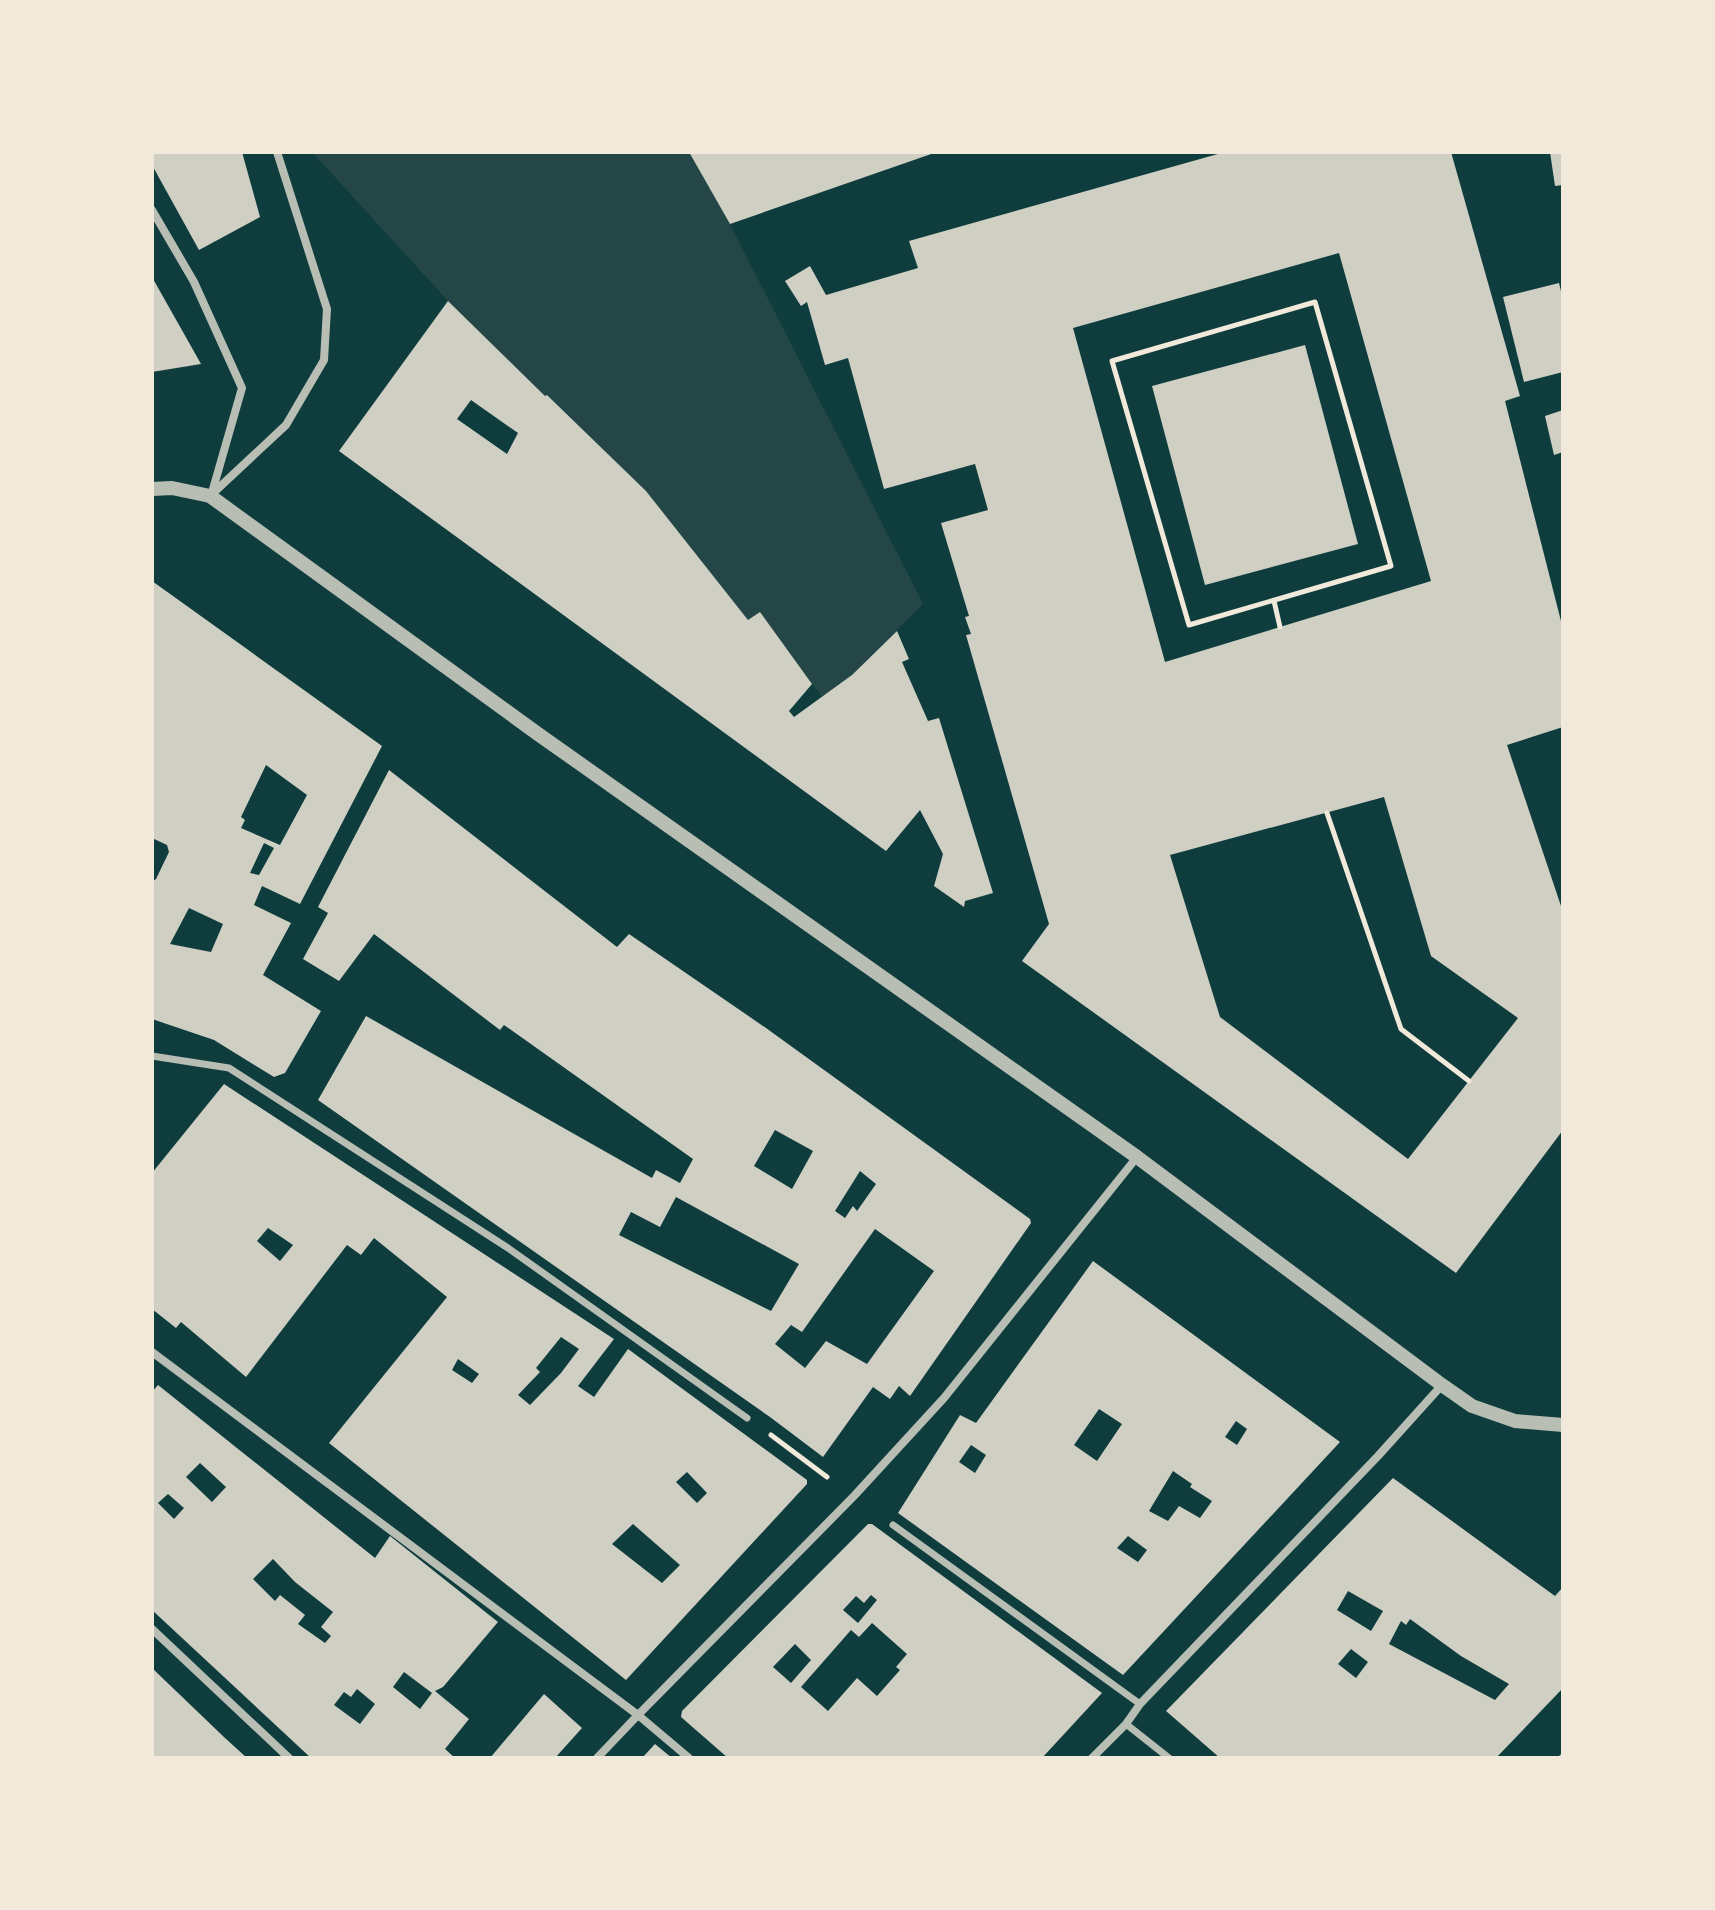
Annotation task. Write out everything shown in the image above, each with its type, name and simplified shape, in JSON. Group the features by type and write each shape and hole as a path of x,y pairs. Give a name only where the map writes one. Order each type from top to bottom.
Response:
{"street":[{"path":"210,496 286,425 324,360 327,309 277,152"},
{"path":"152,210 194,282 242,388 210,496"},
{"path":"152,489 172,488 210,496 538,734 1137,1157 1472,1406 1515,1421 1563,1425"},
{"path":"152,1056 229,1068 508,1248 747,1418"},
{"path":"597,1758 854,1496 944,1398 1137,1157"},
{"path":"152,1352 638,1715 689,1758"},
{"path":"1092,1758 1442,1385"},
{"path":"893,1525 1140,1704"},
{"path":"152,1629 289,1758"},
{"path":"1126,1724 1169,1758"}],"path":[{"path":"1315,302 1391,566 1274,600 1189,625 1112,361 1315,302"},
{"path":"1274,600 1280,627"},
{"path":"1327,813 1401,1029 1469,1081"},
{"path":"747,1418 854,1496"}],"shaded area":[{"path":"312,152 689,152 730,224 923,604 852,675 822,697 759,613 748,620 646,491 448,301"}],"building":[{"path":"152,152 242,152 260,217 199,250 152,165"},
{"path":"689,152 937,152 730,224"},
{"path":"1225,152 1451,152 1520,396 1505,401 1563,629 1563,727 1507,745 1563,912 1563,1130 1456,1273 1022,961 1049,924 966,635 971,634 965,617 969,616 941,523 988,510 975,464 884,489 848,358 825,365 807,302 801,306 785,281 810,266 826,295 918,268 909,241","holes":["1339,253 1431,581 1165,662 1073,328","1384,797 1431,956 1518,1018 1408,1159 1220,1017 1170,855"]},
{"path":"1550,152 1563,152 1563,185 1555,186"},
{"path":"152,277 201,364 152,372"},
{"path":"1559,283 1563,300 1563,372 1524,382 1503,297"},
{"path":"448,301 646,491 748,620 760,612 812,684 789,711 794,717 852,675 897,631 909,659 902,662 928,721 939,718 993,893 965,901 964,907 934,886 943,854 920,810 886,851 339,451","holes":["471,400 518,433 507,454 457,419"]},
{"path":"1305,345 1358,544 1205,585 1152,386"},
{"path":"1563,410 1563,452 1554,455 1545,416"},
{"path":"152,581 382,746 300,904 262,886 254,905 291,923 263,975 321,1011 285,1073 274,1077 214,1040 152,1019 152,882 169,852 167,845 152,838","holes":["266,765 307,795 280,845 241,828 245,820 241,817","264,843 274,848 259,875 250,873","189,908 223,924 211,952 170,944"]},
{"path":"389,770 617,947 629,934 766,1028 1030,1219 1031,1223 910,1396 899,1386 890,1399 873,1387 823,1457 318,1100 366,1016 652,1178 656,1170 680,1183 693,1159 504,1025 500,1030 374,934 339,981 303,959 328,913 318,907","holes":["775,1130 813,1151 792,1189 754,1166","860,1171 876,1184 857,1211 853,1206 845,1218 835,1211","676,1197 799,1264 771,1311 619,1235 631,1212 660,1227","875,1229 934,1271 867,1364 826,1341 805,1368 775,1344 791,1325 802,1332"]},
{"path":"224,1084 614,1339 578,1386 594,1397 628,1349 807,1480 807,1484 626,1680 329,1443 447,1297 374,1238 361,1255 347,1245 246,1377 181,1322 176,1328 152,1309 152,1173","holes":["268,1228 293,1245 280,1261 257,1241","561,1337 579,1349 530,1405 518,1395 540,1372 536,1368","458,1359 479,1374 472,1383 452,1370","687,1472 707,1493 697,1503 676,1482","633,1524 680,1565 662,1583 612,1544"]},
{"path":"1093,1261 1340,1442 1123,1675 898,1513 960,1415 976,1423","holes":["1099,1409 1122,1424 1097,1461 1074,1445","1236,1421 1247,1429 1237,1445 1225,1437","971,1445 986,1455 975,1473 959,1462","1173,1471 1212,1501 1200,1518 1179,1506 1168,1521 1149,1511","1128,1536 1147,1550 1138,1562 1117,1548"]},
{"path":"158,1385 375,1558 390,1536 498,1622 443,1687 435,1691 469,1719 445,1749 455,1758 311,1758 152,1610 152,1392","holes":["200,1463 226,1487 212,1502 186,1477","168,1494 184,1508 174,1519 158,1503","273,1559 295,1582 333,1612 321,1627 331,1636 325,1643 298,1624 305,1615 280,1595 275,1601 253,1579","404,1672 432,1693 420,1709 393,1687","357,1689 375,1704 360,1724 334,1705 344,1692 351,1697"]},
{"path":"1393,1478 1555,1596 1563,1587 1563,1688 1496,1758 1220,1758 1166,1711","holes":["1348,1591 1383,1611 1371,1631 1337,1610","1410,1619 1461,1656 1509,1684 1495,1700 1389,1644 1401,1621 1406,1625","1351,1649 1368,1662 1356,1678 1338,1664"]},
{"path":"868,1524 1102,1693 1042,1758 728,1758 681,1717 682,1711","holes":["871,1595 877,1600 858,1623 843,1610 856,1596 864,1603","872,1623 907,1654 896,1667 900,1670 877,1696 857,1678 828,1711 801,1687 851,1630 859,1637","795,1644 811,1660 791,1683 773,1667"]},
{"path":"152,1668 225,1738 247,1758 152,1758"},
{"path":"544,1694 582,1728 555,1758 490,1758"},
{"path":"655,1744 672,1758 642,1758"}]}
